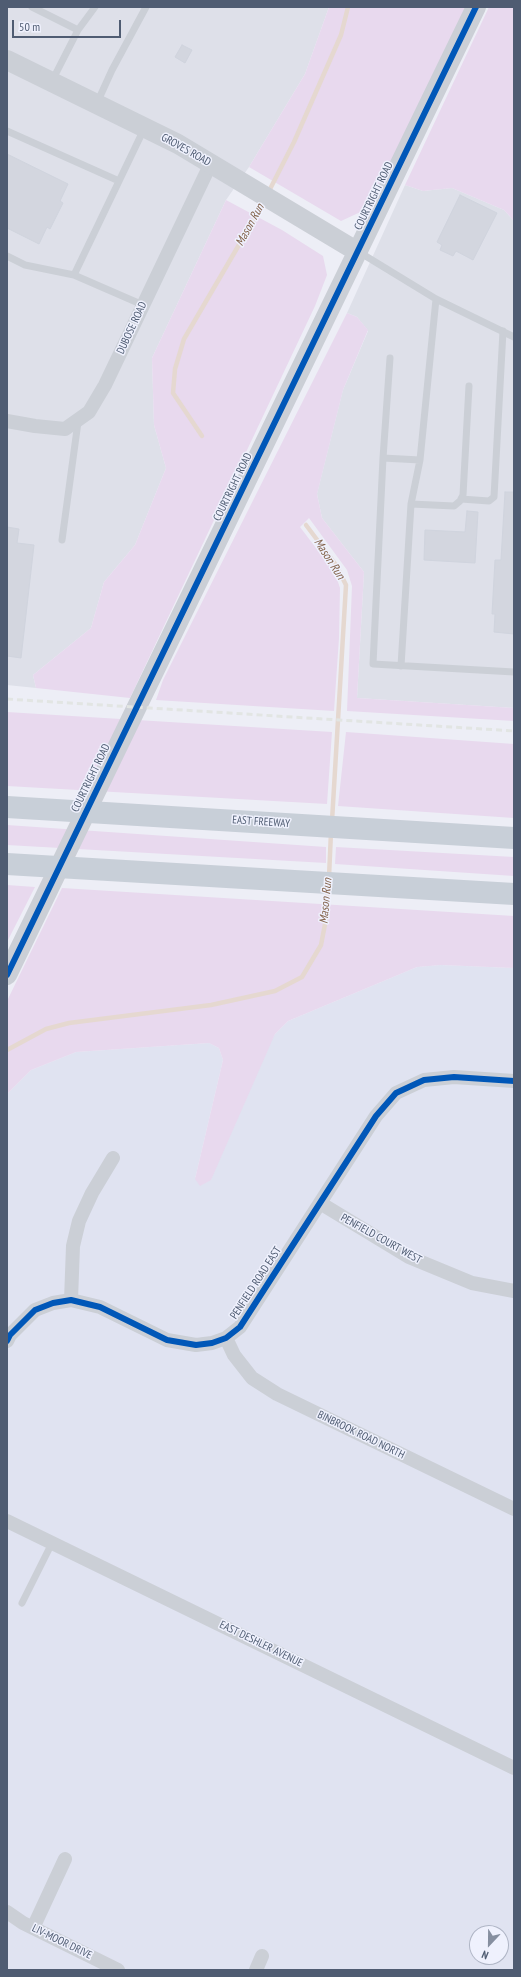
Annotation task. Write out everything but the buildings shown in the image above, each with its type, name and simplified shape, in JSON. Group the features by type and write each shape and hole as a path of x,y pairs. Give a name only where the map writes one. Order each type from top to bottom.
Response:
{"highway":[{"name":"EAST FREEWAY","path":"7,807 514,838"},
{"path":"7,864 289,879 514,894"}],"street":[{"name":"COURTRIGHT ROAD","path":"7,975 476,7"},
{"name":"GROVES ROAD","path":"7,60 145,127 211,163 358,252"},
{"name":"DUBOSE ROAD","path":"7,421 35,426 65,428 78,422 90,412 211,163"},
{"name":"PENFIELD ROAD EAST","path":"7,1341 10,1336 36,1310 53,1303 70,1300 100,1307 166,1340 196,1345 212,1343 226,1338 240,1327 376,1116 396,1093 424,1080 454,1077 514,1081"},
{"path":"70,1300 73,1246 79,1221 92,1193 113,1158"},
{"name":"PENFIELD COURT WEST","path":"320,1203 409,1257 472,1282 514,1291"},
{"name":"BINBROOK ROAD NORTH","path":"226,1338 234,1355 252,1378 277,1394 514,1509"},
{"name":"EAST DESHLER AVENUE","path":"7,1521 514,1768"},
{"path":"33,1928 65,1859"},
{"name":"LIV-MOOR DRIVE","path":"7,1912 33,1928 118,1970"},
{"path":"256,1970 262,1956"}],"lane":[{"path":"32,7 78,30"},
{"path":"52,82 78,30 96,7"},
{"path":"97,103 112,70 146,7"},
{"path":"74,275 145,127"},
{"path":"7,131 119,181"},
{"path":"358,252 436,299 514,336"},
{"path":"7,256 25,265 74,275 143,305"},
{"path":"401,666 411,504 420,460 436,299"},
{"path":"461,500 489,501 494,497 503,331"},
{"path":"390,358 383,458 373,664 514,672"},
{"path":"411,504 454,506 461,500 463,494 469,386"},
{"path":"62,540 78,422"},
{"path":"383,458 420,460"},
{"path":"22,1603 52,1544"}],"shaded area":[{"path":"7,7 329,7 305,74 249,167 226,200 152,358 154,425 166,468 135,545 104,582 91,628 33,675 36,688 7,685"},
{"path":"329,7 469,7 367,209 341,221 249,167 305,74"},
{"path":"489,7 514,7 514,221 504,210 452,188 423,191 405,185"},
{"path":"405,185 423,191 452,188 504,210 514,221 514,708 357,698 364,572 322,518 317,494 343,390 368,331 357,317 347,313"},
{"path":"226,200 282,230 323,256 327,275 315,306 130,698 36,688 33,675 91,628 104,582 135,545 166,468 154,425 152,358"},
{"path":"347,313 357,317 368,330 343,390 317,494 322,518 364,572 357,698 514,708 514,721 347,711 352,586 347,570 309,518 300,527 335,573 340,588 339,638 334,711 156,700 163,680"},
{"path":"7,712 332,732 327,804 7,786"},
{"path":"346,732 514,744 514,818 338,806"},
{"path":"7,825 326,847 326,863 7,845"},
{"path":"336,847 514,857 514,876 335,864"},
{"path":"7,885 35,887 7,942"},
{"path":"62,888 514,916 514,968 441,965 417,967 288,1021 275,1034 211,1180 200,1186 195,1179 223,1060 219,1048 209,1043 76,1052 31,1070 7,1094 7,1001"},
{"path":"441,965 514,968 514,1970 7,1970 7,1094 31,1070 76,1052 209,1043 219,1048 223,1060 195,1179 275,1034 288,1021 417,967"}],"waterway":[{"name":"Mason Run","path":"268,193 294,142 341,35 348,7"},
{"name":"Mason Run","path":"202,436 173,393 175,369 184,339 264,202"},
{"name":"Mason Run","path":"306,525 336,565 346,585 332,821"},
{"name":"Mason Run","path":"329,877 331,832"},
{"name":"Mason Run","path":"7,1050 46,1029 69,1023 211,1005 275,991 302,977 321,945 326,919 328,888"}],"railway":[{"path":"7,699 514,731"}],"cycle path":[{"path":"7,975 476,7"},
{"path":"7,1341 10,1335 35,1310 53,1303 71,1300 100,1307 167,1340 196,1345 212,1343 226,1338 240,1327 376,1116 396,1093 424,1080 454,1077 514,1081"}]}
